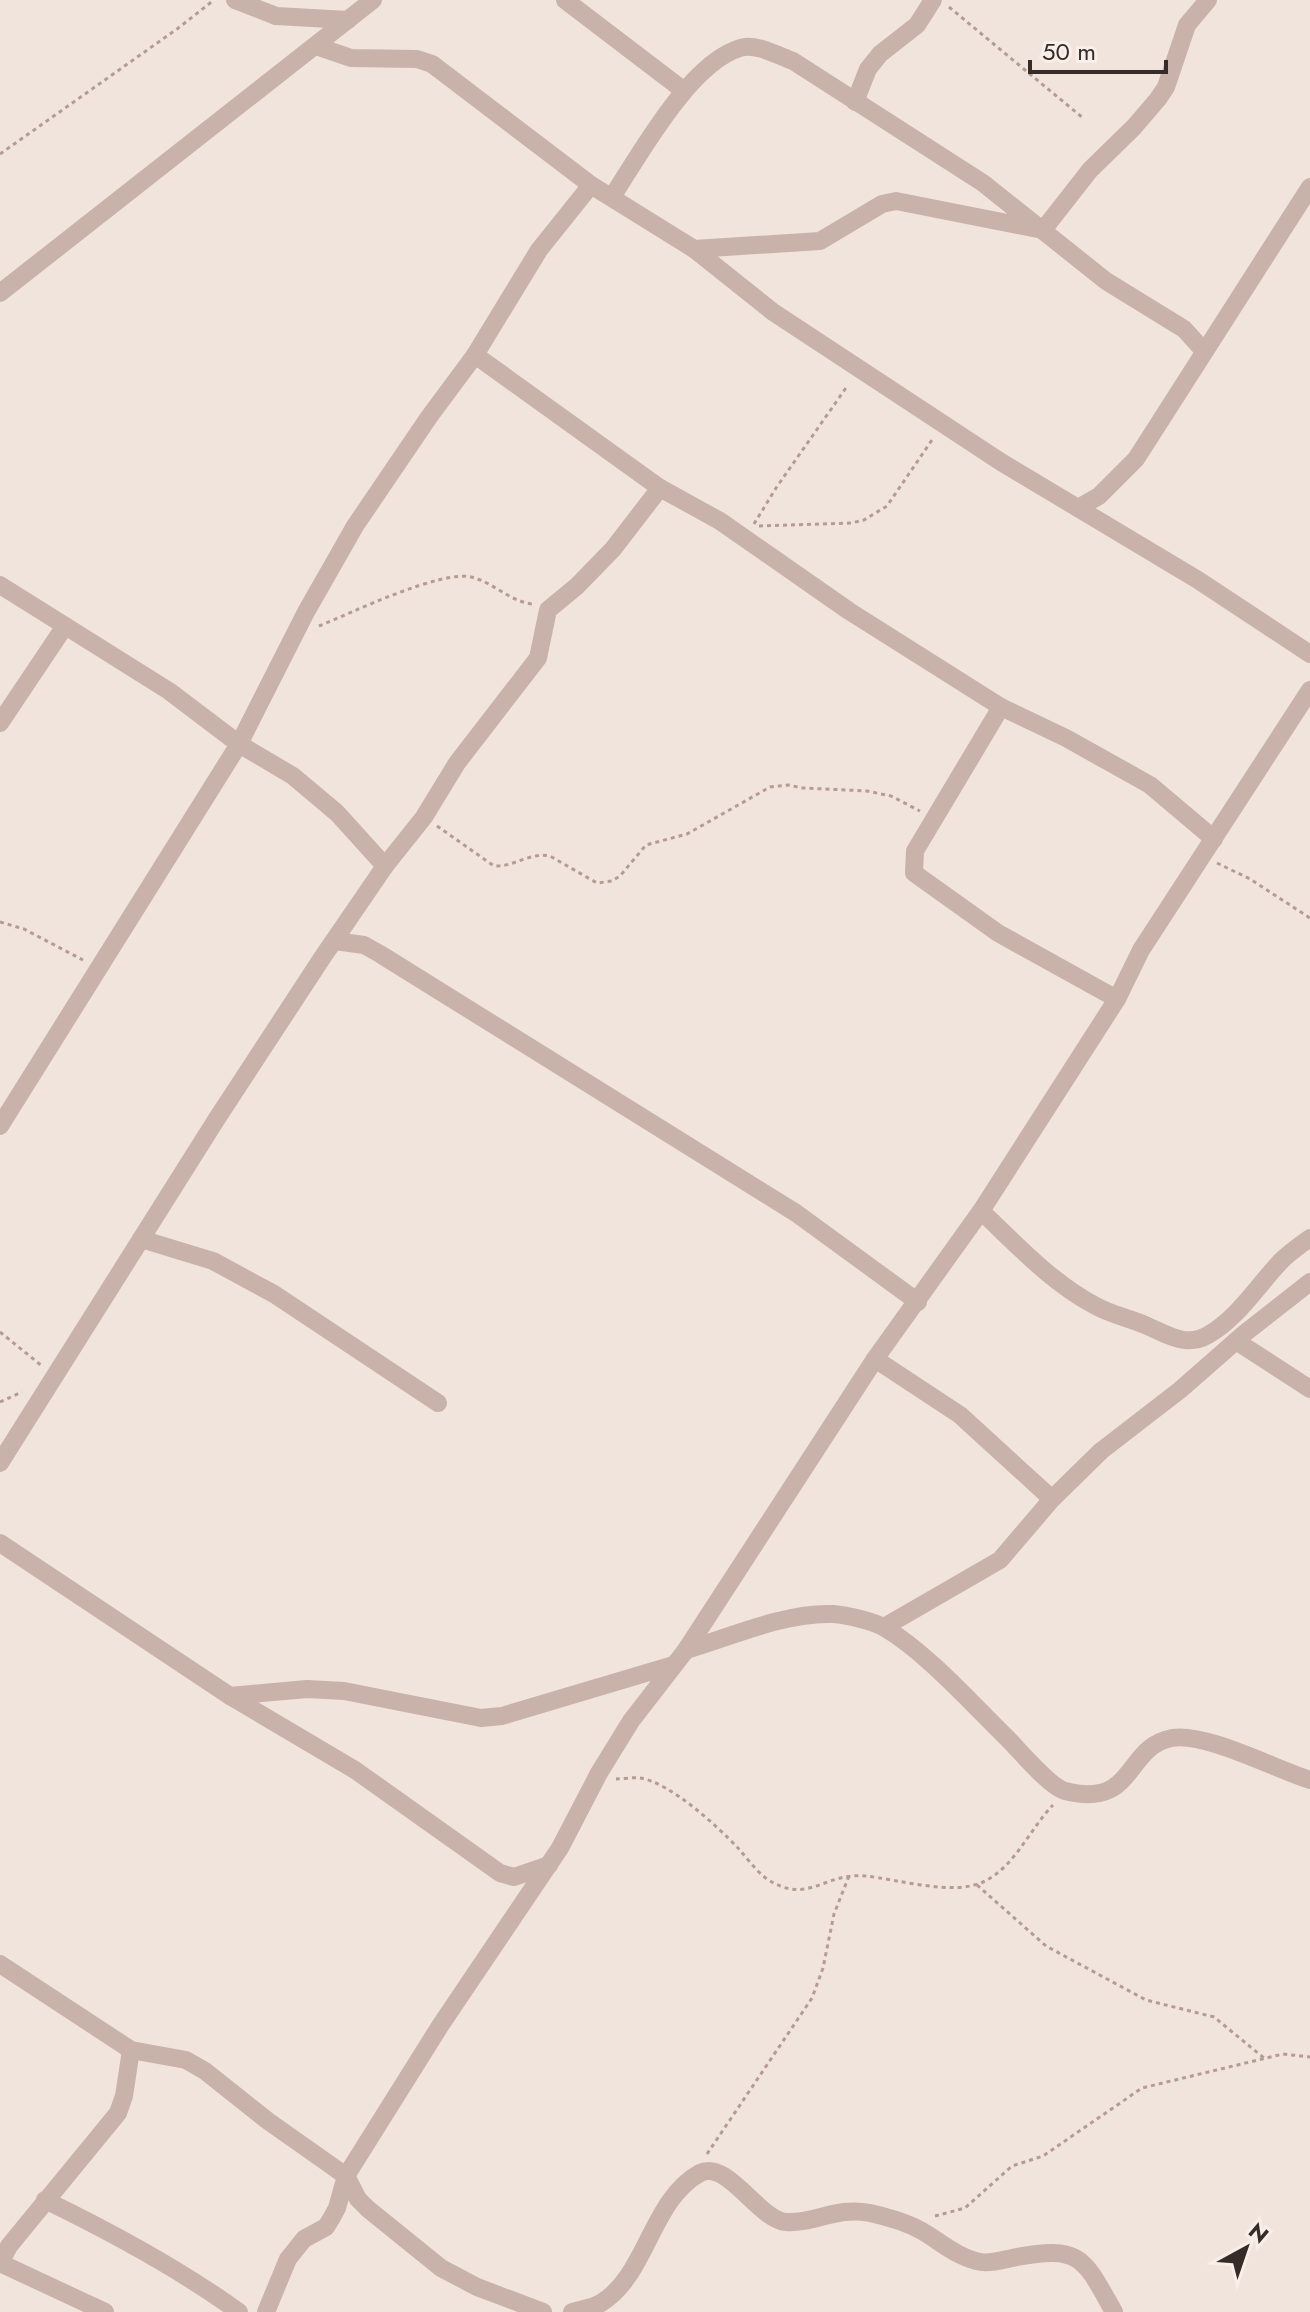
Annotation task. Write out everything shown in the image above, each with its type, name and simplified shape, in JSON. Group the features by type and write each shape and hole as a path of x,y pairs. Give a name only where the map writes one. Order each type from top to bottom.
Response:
{"street":[{"path":"235,0 276,16 348,20"},
{"path":"0,293 373,0"},
{"path":"565,0 683,90"},
{"path":"855,102 868,69 880,54 917,25 933,0"},
{"path":"1043,230 1090,170 1158,99 1166,87 1187,25 1208,0"},
{"path":"316,46 351,58 417,59 432,64 591,185 694,249 773,312 1001,462 1198,580 1307,653 1310,670"},
{"path":"612,197 683,90 724,56 742,47 763,49 793,61 983,183 1106,281 1184,329 1204,351"},
{"path":"0,1126 239,744 355,526 475,355 539,250 591,185"},
{"path":"1078,508 1099,496 1136,459 1310,187"},
{"path":"694,249 820,241 882,204 896,201 1043,230"},
{"path":"475,355 660,488 720,521 849,611 1001,707 1066,738 1150,785 1214,839"},
{"path":"0,1463 141,1239 385,866 424,817 457,763 538,658 545,615 613,549 660,488"},
{"path":"0,585 169,691 239,744 293,776 337,813 385,866"},
{"path":"0,723 65,626"},
{"path":"266,2312 288,2259 304,2239 326,2227 337,2208 346,2176 440,2026 549,1865 631,1721 680,1658 875,1359 981,1211 1117,999 1141,950 1309,687"},
{"path":"1001,707 915,851 914,873 921,881 1008,939 1117,999"},
{"path":"355,911 364,945"},
{"path":"335,941 364,945 796,1213 918,1302"},
{"path":"981,1211 1032,1260 1082,1298 1097,1307 1187,1341 1212,1333 1230,1319 1284,1258 1310,1238"},
{"path":"141,1239 213,1261 274,1294 438,1403"},
{"path":"884,1627 1000,1560 1052,1499 1101,1451 1310,1282"},
{"path":"1236,1341 1310,1389"},
{"path":"875,1359 960,1415 1052,1499"},
{"path":"0,1543 230,1696 355,1770 500,1873 514,1877 549,1865"},
{"path":"230,1696 307,1689 344,1691 481,1718 502,1716 680,1658 790,1618 834,1614 884,1627 933,1666 1060,1790 1093,1796 1104,1793 1116,1787 1148,1752 1173,1738 1197,1738 1310,1780"},
{"path":"0,1964 131,2050 186,2060 205,2071 268,2121 346,2176 358,2199 368,2209 441,2268 477,2287 543,2312"},
{"path":"105,2312 0,2263 6,2238 45,2200 118,2113 124,2096 131,2050"},
{"path":"572,2312 599,2305 614,2294 629,2274 663,2213 685,2185 701,2173 716,2172 772,2216 788,2222 847,2210 867,2212 908,2224 956,2253 983,2263 1061,2252 1089,2266 1114,2312"},
{"path":"45,2200 115,2234 203,2286 239,2312"}],"path":[{"path":"0,154 152,48 214,0"},
{"path":"940,0 1083,118"},
{"path":"860,369 776,488 753,527 851,523 882,511 944,423"},
{"path":"294,637 418,586 459,577 469,576 482,581 519,602 532,604 565,596"},
{"path":"424,817 494,866 503,867 542,854 602,884 620,876 646,845 687,834 770,787 788,785 867,791 891,796 935,818"},
{"path":"1203,856 1250,879 1310,918"},
{"path":"0,922 41,937 97,968"},
{"path":"0,1332 54,1376"},
{"path":"590,1789 615,1779 640,1778 664,1787 720,1830 763,1877 786,1890 800,1891 849,1876 926,1887 977,1885 996,1874 1067,1791"},
{"path":"685,2185 812,1998 823,1968 834,1914 849,1876"},
{"path":"977,1885 1046,1946 1146,2000 1214,2017 1265,2059"},
{"path":"908,2224 965,2208 1012,2166 1043,2156 1142,2088 1265,2059 1294,2054 1310,2057"}]}
